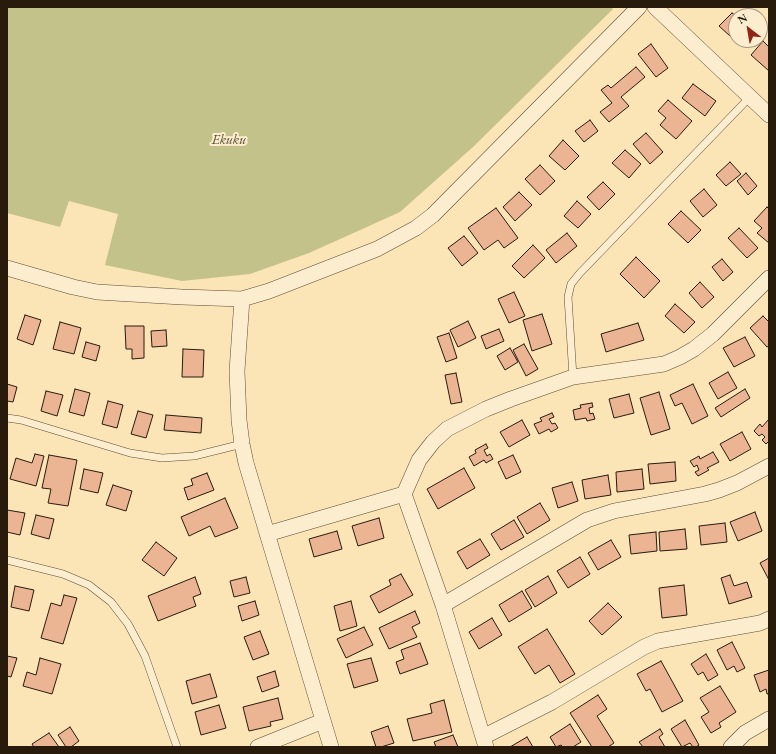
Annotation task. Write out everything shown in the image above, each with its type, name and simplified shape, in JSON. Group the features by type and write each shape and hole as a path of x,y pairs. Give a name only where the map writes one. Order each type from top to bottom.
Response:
{"street":[{"path":"7,268 73,287 97,292 242,299 377,249 416,228 433,215 639,7"},
{"path":"656,7 769,115"},
{"path":"769,278 713,334 680,358 664,364 572,377 486,409 447,429 433,442 419,460 404,494 443,605 485,742 644,647 658,641 760,623 769,619"},
{"path":"242,299 237,371 238,420 242,444 246,463 331,747"},
{"path":"443,605 587,520 614,511 719,490 737,483 769,466"},
{"path":"267,534 404,494"},
{"path":"731,747 746,733 769,719"},
{"path":"258,747 323,721"}],"lane":[{"path":"572,377 568,296 571,284 750,97"},
{"path":"7,418 21,420 130,453 162,458 194,456 242,444"},
{"path":"7,560 63,574 89,585 111,602 128,624 145,656 177,747"}],"green space":[{"name":"Ekuku","path":"7,7 611,7 613,9 473,147 400,212 309,253 250,274 182,281 105,265 118,214 69,201 60,227 7,213"}],"building":[{"path":"728,17 728,34 719,26"},
{"path":"651,44 668,68 656,77 638,54"},
{"path":"768,46 769,71 751,55 757,48 768,48"},
{"path":"636,67 645,77 621,97 629,106 609,122 600,112 612,103 601,90 608,85 611,88"},
{"path":"693,84 716,101 705,116 682,98"},
{"path":"668,100 692,121 676,139 660,125 666,118 658,111"},
{"path":"590,120 598,131 584,142 575,131"},
{"path":"646,133 663,152 650,164 633,144"},
{"path":"563,140 579,156 565,170 549,156"},
{"path":"625,150 641,164 629,178 612,163"},
{"path":"730,162 741,174 726,186 716,175"},
{"path":"540,165 555,181 540,195 525,179"},
{"path":"746,173 757,186 748,195 737,181"},
{"path":"603,182 615,194 599,210 587,197"},
{"path":"704,189 717,205 703,217 690,201"},
{"path":"519,192 532,205 515,221 503,207"},
{"path":"577,201 591,214 578,228 564,216"},
{"path":"767,207 769,209 769,243 757,233 762,228 754,221"},
{"path":"496,208 518,238 504,248 498,240 484,250 468,228"},
{"path":"681,211 701,230 688,243 668,224"},
{"path":"739,228 758,248 747,258 728,238"},
{"path":"567,233 577,246 556,263 546,250"},
{"path":"464,236 478,253 462,266 448,248"},
{"path":"533,245 545,258 524,278 512,266"},
{"path":"636,257 660,281 644,298 620,274"},
{"path":"722,259 733,272 723,281 712,267"},
{"path":"700,282 714,297 702,308 689,293"},
{"path":"514,292 525,316 509,323 498,299"},
{"path":"675,304 695,322 684,333 665,316"},
{"path":"542,314 552,344 532,351 523,320"},
{"path":"25,315 41,320 33,345 17,339"},
{"path":"763,316 769,322 769,346 767,347 750,328"},
{"path":"468,321 476,338 458,347 450,330"},
{"path":"60,322 81,328 74,354 53,349"},
{"path":"638,323 644,340 606,352 601,334"},
{"path":"125,326 144,326 144,358 132,359 132,349 126,349"},
{"path":"499,329 504,341 486,349 481,336"},
{"path":"166,330 167,346 152,347 151,331"},
{"path":"449,333 457,358 446,362 437,337"},
{"path":"745,337 755,356 734,367 723,348"},
{"path":"86,342 100,346 96,361 82,357"},
{"path":"524,344 538,369 526,376 513,350"},
{"path":"510,348 518,362 505,370 497,356"},
{"path":"183,349 204,350 203,377 182,377"},
{"path":"728,372 737,388 718,399 709,383"},
{"path":"456,373 462,402 451,404 445,375"},
{"path":"7,384 17,387 13,402 7,401"},
{"path":"693,384 708,416 692,424 682,403 675,406 670,395"},
{"path":"75,389 90,393 84,416 69,412"},
{"path":"745,389 750,398 721,417 715,408"},
{"path":"46,391 63,395 57,416 41,411"},
{"path":"659,392 670,429 651,435 640,398"},
{"path":"629,394 634,413 614,418 609,399"},
{"path":"108,401 123,405 117,428 102,424"},
{"path":"592,403 593,407 589,408 590,414 593,413 595,419 587,421 586,418 575,420 573,410 581,408 580,405"},
{"path":"138,411 153,415 146,438 131,434"},
{"path":"552,413 554,417 549,419 552,424 555,423 558,428 551,432 549,429 539,434 534,424 542,421 540,418"},
{"path":"166,415 202,418 201,433 164,430"},
{"path":"769,419 769,441 766,444 762,440 765,437 762,434 759,436 754,431 760,424 762,427"},
{"path":"522,420 530,435 509,447 500,432"},
{"path":"742,432 751,449 730,461 720,444"},
{"path":"486,444 488,448 484,450 487,456 490,454 493,459 486,463 484,460 474,466 469,457 476,453 475,450"},
{"path":"713,452 719,462 707,468 709,470 698,476 695,472 699,470 697,465 694,467 690,461 699,456 700,459"},
{"path":"35,454 44,456 36,486 10,479 16,458 32,463"},
{"path":"49,455 77,460 68,506 48,503 51,489 42,488"},
{"path":"513,455 521,472 506,479 498,462"},
{"path":"675,462 676,481 650,484 648,464"},
{"path":"464,468 475,488 438,509 427,489"},
{"path":"84,469 103,473 98,493 80,489"},
{"path":"642,469 644,489 617,492 616,472"},
{"path":"207,473 214,490 188,500 184,488 193,485 191,479"},
{"path":"608,475 611,495 585,499 582,480"},
{"path":"572,482 578,501 558,508 552,488"},
{"path":"113,485 132,491 126,511 106,505"},
{"path":"225,498 238,528 215,537 210,526 189,536 181,517"},
{"path":"540,503 550,520 527,534 517,517"},
{"path":"7,510 25,513 20,535 7,532"},
{"path":"755,512 762,531 738,541 730,522"},
{"path":"36,515 54,519 49,539 31,534"},
{"path":"379,518 384,538 358,546 352,526"},
{"path":"514,520 524,537 501,550 491,534"},
{"path":"725,523 727,542 701,545 699,526"},
{"path":"685,529 687,549 660,551 659,532"},
{"path":"337,531 342,549 314,557 309,539"},
{"path":"656,532 657,551 631,554 629,535"},
{"path":"480,539 490,555 467,569 457,552"},
{"path":"611,540 621,557 598,570 588,553"},
{"path":"156,542 177,558 164,576 142,560"},
{"path":"580,557 590,574 568,588 557,571"},
{"path":"769,558 769,580 760,563"},
{"path":"401,574 413,595 379,613 370,596 391,585 389,580"},
{"path":"730,575 734,586 747,582 752,597 729,604 721,578"},
{"path":"548,576 557,593 535,607 525,590"},
{"path":"195,577 201,594 193,597 196,606 158,621 148,596"},
{"path":"246,577 250,593 234,597 230,581"},
{"path":"684,585 687,615 662,618 659,588"},
{"path":"15,586 34,590 29,611 11,607"},
{"path":"522,591 532,608 509,622 499,605"},
{"path":"64,595 77,598 63,644 41,638 51,603 61,606"},
{"path":"255,601 259,615 242,621 238,606"},
{"path":"351,601 357,626 340,631 334,606"},
{"path":"608,603 622,617 602,635 589,621"},
{"path":"415,611 420,623 412,627 417,637 389,649 379,628"},
{"path":"492,618 502,635 479,649 469,632"},
{"path":"364,627 373,645 346,658 337,639"},
{"path":"547,629 575,674 560,683 549,665 535,674 518,647"},
{"path":"260,631 269,654 253,660 244,637"},
{"path":"732,642 745,668 737,672 734,666 727,670 717,650"},
{"path":"420,643 428,664 400,674 396,662 404,659 401,650"},
{"path":"706,654 718,675 708,681 703,672 698,675 691,664"},
{"path":"7,656 17,658 11,677 7,676"},
{"path":"40,658 61,664 52,694 23,686 27,672 36,675"},
{"path":"371,658 378,681 354,688 347,664"},
{"path":"661,661 683,701 662,712 650,689 646,691 637,674"},
{"path":"769,670 769,694 767,694 766,689 760,692 754,675"},
{"path":"275,671 279,686 262,692 257,677"},
{"path":"210,674 217,697 192,704 186,681"},
{"path":"720,686 736,712 719,723 721,727 711,733 701,717 709,712 700,698"},
{"path":"598,695 607,709 597,716 614,743 608,747 592,747 570,713"},
{"path":"278,698 283,719 270,722 271,726 249,731 243,707"},
{"path":"444,700 452,732 413,741 407,719 432,713 430,704"},
{"path":"219,705 226,728 201,735 195,712"},
{"path":"685,720 699,745 696,747 693,747 690,743 682,747 671,729"},
{"path":"570,724 581,742 573,747 563,747 561,745 556,747 550,737"},
{"path":"388,726 394,743 376,747 371,732"},
{"path":"70,727 79,741 71,747 66,747 58,735"},
{"path":"660,729 663,734 659,737 665,747 643,747 639,742"},
{"path":"49,733 59,747 34,747 32,744"},
{"path":"453,735 458,747 436,747 434,742"},
{"path":"527,737 533,747 510,747"}]}
